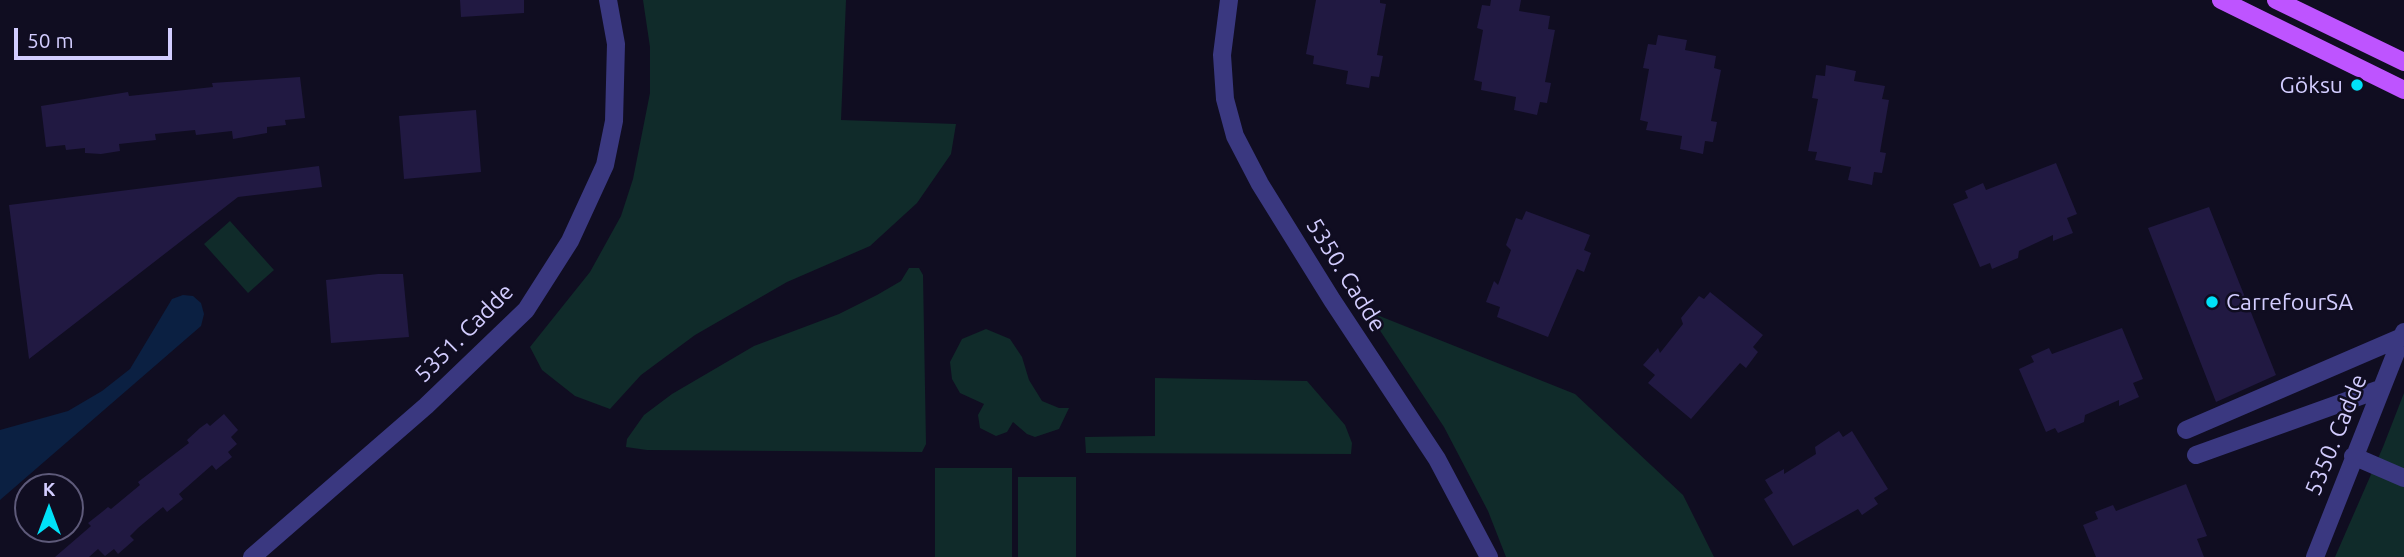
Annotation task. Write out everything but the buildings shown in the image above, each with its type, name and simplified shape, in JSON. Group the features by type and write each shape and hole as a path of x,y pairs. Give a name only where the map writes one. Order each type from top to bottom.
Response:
{"main road":[{"path":"2221,0 2404,90"},
{"path":"2276,0 2404,62"}],"street":[{"name":"5351. Cadde","path":"252,557 456,377 526,310 570,241 605,165 614,121 616,44 608,0"},
{"name":"5350. Cadde","path":"1228,0 1222,55 1225,99 1235,136 1260,184 1332,300 1437,459 1489,557"},
{"name":"5350. Cadde","path":"2315,557 2403,335"},
{"path":"2186,430 2403,335"},
{"path":"2196,455 2380,389"},
{"path":"2353,456 2404,478"}],"green space":[{"path":"643,0 846,0 841,120 956,124 951,154 917,203 870,246 787,282 695,335 641,375 610,409 575,396 542,370 530,347 590,272 621,216 633,179 650,93 650,47"},
{"path":"230,221 274,270 248,293 204,244"},
{"path":"909,268 919,268 923,275 926,444 922,452 647,450 626,447 627,439 644,415 672,394 754,346 839,314 877,295 901,281"},
{"path":"1367,311 1575,394 1683,495 1714,557 1506,557 1488,511 1444,427"},
{"path":"986,329 1010,339 1022,357 1029,380 1042,401 1059,408 1069,408 1059,429 1035,437 1013,422 1007,432 996,436 980,428 978,415 984,404 960,393 952,379 950,362 962,339"},
{"path":"1155,378 1307,381 1345,425 1352,443 1351,454 1086,453 1085,437 1155,436"},
{"path":"2404,393 2404,557 2335,557 2383,447"},
{"path":"935,468 1012,468 1012,557 935,557"},
{"path":"1018,477 1076,477 1076,557 1018,557"}],"water":[{"path":"183,295 193,296 201,303 204,314 201,326 31,473 14,473 14,488 0,500 0,430 68,411 102,391 130,369 172,299"}],"place":[{"name":"Göksu","path":"2357,85"},
{"name":"CarrefourSA","path":"2212,302"}]}
